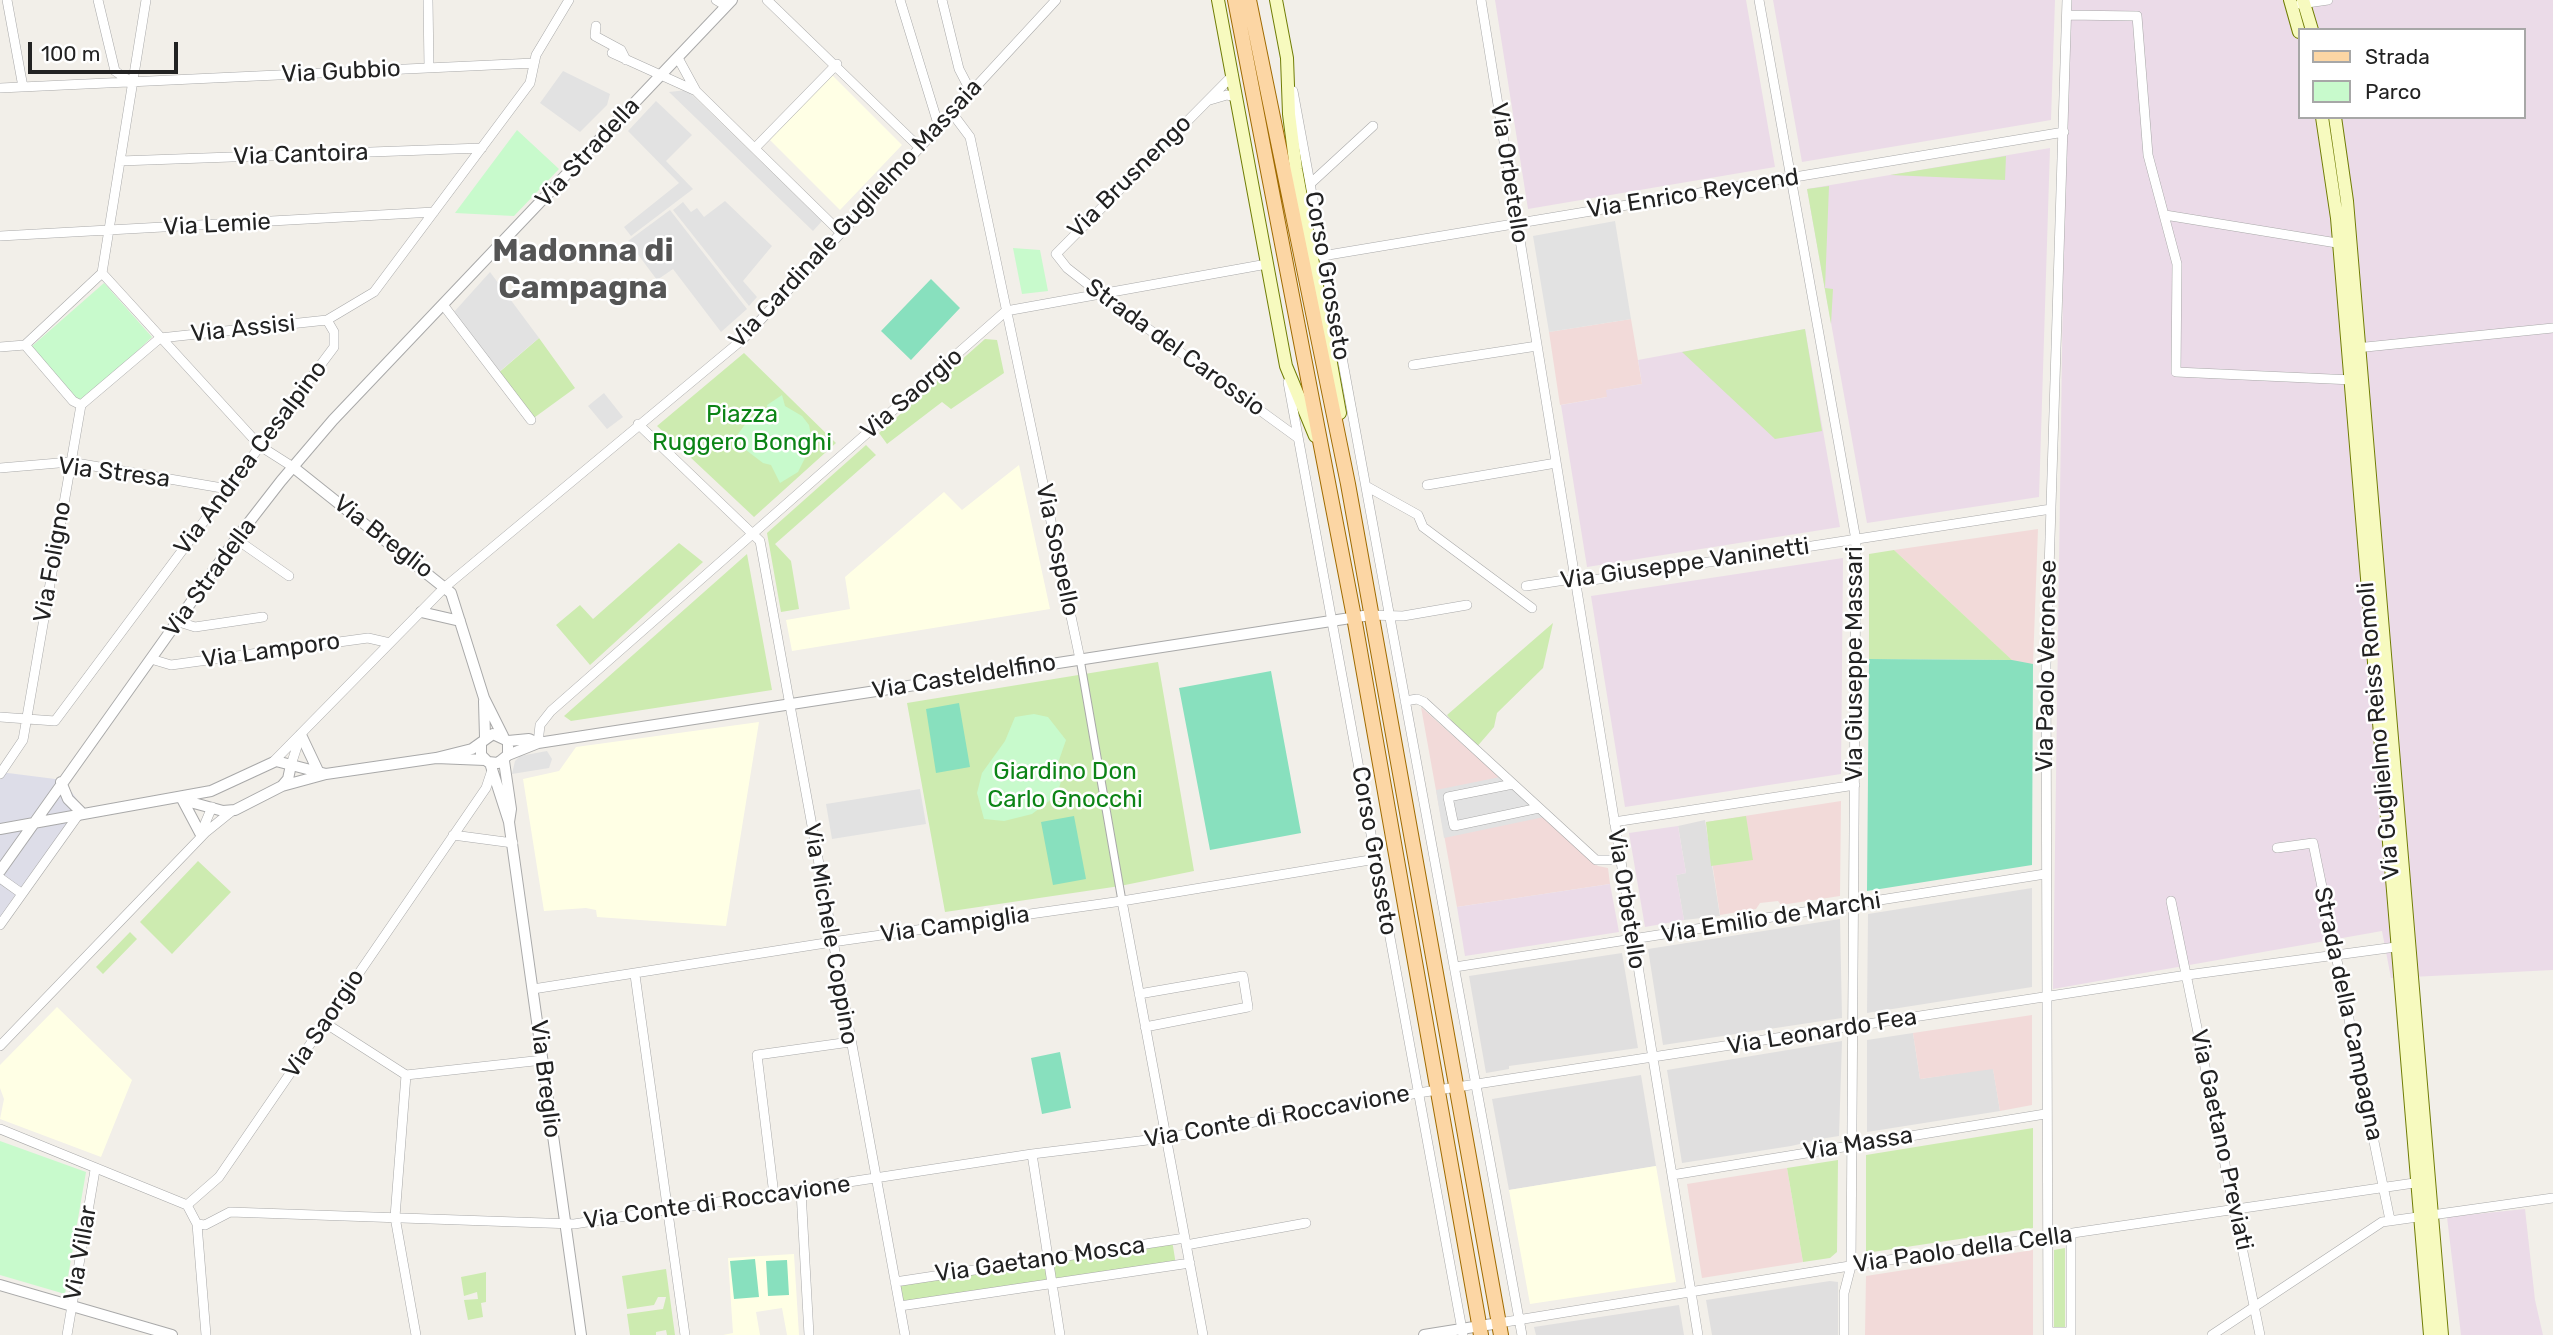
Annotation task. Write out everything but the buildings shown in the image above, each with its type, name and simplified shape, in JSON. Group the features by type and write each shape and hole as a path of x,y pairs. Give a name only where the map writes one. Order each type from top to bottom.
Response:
{"main road":[{"name":"Corso Grosseto","path":"1218,0 1286,366 1325,463"},
{"name":"Corso Grosseto","path":"1235,0 1354,617 1481,1331"},
{"name":"Corso Grosseto","path":"1249,0 1348,480 1370,615 1500,1329"},
{"name":"Corso Grosseto","path":"1276,0 1287,58 1291,133 1345,442 1348,480"},
{"path":"2297,2 2311,28"},
{"path":"2297,2 2299,28"},
{"name":"Via Guglielmo Reiss Romoli","path":"2322,119 2345,244"},
{"name":"Via Guglielmo Reiss Romoli","path":"2335,119 2422,1182 2430,1335"},
{"name":"Via Guglielmo Reiss Romoli","path":"2424,1217 2442,1335"}],"street":[{"path":"7,0 23,87"},
{"path":"97,0 116,71 131,82"},
{"path":"0,347 25,345 102,273 146,0"},
{"name":"Via Gubbio","path":"428,0 429,68"},
{"path":"327,320 374,292 530,83 536,55 569,0"},
{"path":"767,0 837,64 919,147"},
{"path":"900,0 939,127"},
{"path":"942,0 958,69 971,92"},
{"name":"Via Cardinale Guglielmo Massaia","path":"281,765 303,732 445,587 743,339 1056,0"},
{"name":"Via Orbetello","path":"1481,0 1698,1335"},
{"name":"Via Giuseppe Massari","path":"1759,0 1856,540 1851,1266 1844,1293 1844,1335"},
{"name":"Via Paolo Veronese","path":"2067,0 2051,509 2045,874 2045,1237 2048,1333 2071,1333 2071,1234"},
{"path":"2297,2 2328,0"},
{"name":"Via Stradella","path":"0,871 236,539 293,467 333,420 678,58 725,2"},
{"path":"2067,15 2137,16 2148,155 2165,215 2178,278 2176,372 2356,380"},
{"path":"596,26 595,36 621,50 627,61"},
{"path":"612,53 659,77 696,91"},
{"path":"678,58 696,91 840,232"},
{"name":"Corso Grosseto","path":"1287,58 1522,1335"},
{"name":"Via Gubbio","path":"0,88 534,63"},
{"path":"755,148 837,64"},
{"name":"Via Brusnengo","path":"1056,254 1233,75"},
{"name":"Via Brusnengo","path":"1205,102 1227,95 1237,97"},
{"name":"Via Sospello","path":"952,113 970,137 1080,659 1164,1138 1203,1335"},
{"path":"1310,184 1373,127"},
{"name":"Via Enrico Reycend","path":"1322,256 2064,132"},
{"name":"Via Cantoira","path":"120,161 482,148"},
{"name":"Via Lemie","path":"0,236 434,212"},
{"path":"2165,215 2345,244"},
{"name":"Strada del Carossio","path":"1056,254 1067,268 1098,293 1298,438"},
{"path":"1006,311 1267,264"},
{"path":"102,273 260,446 293,467"},
{"path":"444,306 531,421"},
{"name":"Via Saorgio","path":"538,743 540,725 551,711 1006,311"},
{"name":"Via Assisi","path":"160,338 327,320"},
{"name":"Via Andrea Cesalpino","path":"25,719 55,721 334,347 334,332 327,320"},
{"path":"2353,348 2553,328"},
{"path":"25,345 73,401 81,405 160,338"},
{"path":"1413,366 1537,346"},
{"name":"Corso Grosseto","path":"1286,366 1463,1332"},
{"name":"Via Foligno","path":"1,773 23,740 81,405"},
{"path":"638,424 754,534"},
{"name":"Via Stresa","path":"0,468 70,462 228,489"},
{"path":"1427,485 1556,463"},
{"name":"Via Breglio","path":"293,467 451,593 484,698 505,738"},
{"path":"1366,486 1418,515 1423,527 1532,608"},
{"name":"Via Giuseppe Vaninetti","path":"1526,586 1856,540 2051,509"},
{"name":"Via Michele Coppino","path":"754,534 760,541 874,1179 905,1335"},
{"path":"236,539 289,576"},
{"path":"1390,616 1467,605"},
{"path":"421,612 460,621"},
{"name":"Via Casteldelfino","path":"506,758 538,743 1332,620 1370,615 1390,616"},
{"path":"178,622 195,626 263,617"},
{"name":"Via Lamporo","path":"151,659 171,665 368,638 390,643"},
{"name":"Via Breglio","path":"483,740 484,698"},
{"path":"1405,701 1422,700 1596,860 1621,860"},
{"path":"0,717 25,719"},
{"path":"303,732 323,774"},
{"name":"Via Cardinale Guglielmo Massaia","path":"281,765 303,732"},
{"path":"0,1046 212,826 235,810 282,786 323,774 436,758 494,733 505,738 506,758 489,763 436,758"},
{"name":"Via Casteldelfino","path":"505,738 529,739 538,743"},
{"path":"483,740 480,752 489,763"},
{"name":"Via Breglio","path":"506,758 511,809 509,822"},
{"path":"0,761 1,773"},
{"name":"Via Saorgio","path":"187,1205 219,1177 490,782 489,763"},
{"name":"Via Breglio","path":"489,763 509,822 513,843 581,1335"},
{"path":"2,827 177,799 221,787 281,765 323,774"},
{"path":"281,765 282,786"},
{"path":"61,782 68,799 81,813"},
{"path":"1513,784 1448,797 1454,826 1539,808"},
{"path":"1614,821 1855,786"},
{"path":"193,846 215,805 221,787"},
{"path":"177,799 235,810"},
{"path":"177,799 201,833"},
{"path":"0,925 81,813"},
{"path":"453,835 513,843"},
{"name":"Strada della Campagna","path":"2277,848 2313,843 2390,1220"},
{"name":"Via Campiglia","path":"533,989 832,942 1122,901 1376,859"},
{"name":"Via Emilio de Marchi","path":"1455,967 2045,874"},
{"path":"0,878 21,893"},
{"path":"2171,901 2187,975"},
{"name":"Via Leonardo Fea","path":"1457,1088 2187,975 2402,946"},
{"path":"635,975 685,1335"},
{"name":"Via Gaetano Previati","path":"2187,975 2260,1335"},
{"path":"1139,994 1243,976 1248,1007 1145,1027"},
{"path":"325,1023 405,1074 543,1059"},
{"path":"774,1195 757,1055 850,1042"},
{"path":"405,1074 395,1217 416,1335"},
{"name":"Via Conte di Roccavione","path":"197,1224 205,1225 230,1212 565,1225 669,1212 1032,1154 1164,1138 1457,1088"},
{"name":"Via Massa","path":"1672,1175 2045,1114"},
{"path":"0,1129 95,1170 187,1205 197,1224 206,1335"},
{"path":"1032,1154 1060,1335"},
{"name":"Via Villar","path":"66,1335 95,1170"},
{"name":"Via Paolo della Cella","path":"1500,1329 1519,1320 1690,1291 2422,1182"},
{"path":"801,1191 809,1335"},
{"path":"2212,1335 2390,1220 2553,1198"},
{"path":"1186,1241 1306,1223"},
{"name":"Via Gaetano Mosca","path":"895,1282 1186,1241"},
{"name":"Via Gaetano Mosca","path":"900,1306 1190,1263"},
{"path":"0,1285 172,1335"},
{"path":"1424,1335 1500,1329"}],"shaded area":[{"path":"1495,0 1746,0 1775,167 1528,209"},
{"path":"1773,0 2055,0 2051,120 1802,162"},
{"path":"2067,0 2553,0 2553,970 2391,978 2382,931 2053,989"},
{"path":"563,71 610,94 607,105 580,132 540,103"},
{"path":"831,74 902,145 840,210 770,140"},
{"path":"687,90 822,221 813,231 669,92"},
{"path":"656,101 692,135 666,161 693,189 631,236 624,227 679,183 628,131"},
{"path":"2050,148 2039,497 1867,523 1807,189"},
{"path":"725,201 772,246 743,281 757,297 749,306 673,210 683,202 691,212 697,208 704,217"},
{"path":"670,210 747,309 721,332 673,269 657,280 628,241"},
{"path":"1615,221 1631,319 1549,332 1533,236"},
{"path":"490,272 539,338 499,372 454,312"},
{"path":"1631,319 1642,384 1607,390 1607,397 1560,405 1549,332"},
{"path":"1805,329 1840,527 1587,567 1561,405 1607,397 1606,390 1642,384 1638,360"},
{"path":"604,393 623,417 607,429 588,406"},
{"path":"1019,465 1050,609 792,651 786,620 850,609 845,577 944,492 962,510"},
{"path":"2038,529 2033,664 2016,664 1894,550"},
{"path":"1843,558 1841,774 1625,807 1591,596"},
{"path":"1421,707 1598,866 1608,868 1610,884 1457,907"},
{"path":"759,722 726,926 597,917 596,910 586,908 544,911 523,779 559,771 576,747"},
{"path":"547,751 552,759 549,768 512,774 515,761 520,756"},
{"path":"0,772 63,780 86,812 0,930"},
{"path":"1500,777 1544,817 1444,838 1436,790"},
{"path":"920,789 926,824 832,839 826,804"},
{"path":"1841,801 1840,896 1781,905 1778,901 1760,903 1756,909 1720,915 1706,822"},
{"path":"1705,820 1720,916 1684,920 1676,875 1686,873 1678,826"},
{"path":"1678,826 1686,873 1676,875 1684,920 1645,927 1629,833"},
{"path":"1610,884 1619,932 1465,956 1457,907"},
{"path":"2032,888 2032,987 1867,1013 1868,914"},
{"path":"1840,919 1842,1018 1663,1045 1648,949"},
{"path":"1622,953 1638,1048 1509,1066 1509,1069 1486,1073 1469,976"},
{"path":"57,1007 132,1080 101,1157 0,1119 4,1099 0,1088 0,1065"},
{"path":"2032,1015 2032,1105 2000,1111 1993,1069 1920,1079 1913,1033"},
{"path":"1913,1033 1920,1079 1993,1068 2000,1111 1867,1132 1867,1040"},
{"path":"1842,1041 1839,1136 1820,1139 1813,1137 1813,1141 1791,1146 1682,1163 1667,1070"},
{"path":"1641,1075 1656,1166 1509,1190 1492,1099"},
{"path":"1656,1166 1676,1282 1530,1304 1509,1190"},
{"path":"1787,1168 1803,1262 1702,1278 1687,1184"},
{"path":"2525,1209 2535,1300 2543,1335 2461,1335 2447,1217"},
{"path":"2033,1250 2033,1335 1865,1335 1866,1276"},
{"path":"794,1254 799,1335 787,1335 782,1308 756,1312 760,1335 723,1335 733,1333 728,1258"},
{"path":"1838,1282 1838,1335 1712,1335 1706,1300"},
{"path":"1679,1305 1684,1335 1536,1335 1534,1327"}],"green space":[{"path":"517,130 559,169 514,216 455,213"},
{"path":"2006,156 2005,180 1890,175"},
{"path":"1829,186 1825,288 1833,289 1831,324 1807,189"},
{"path":"1013,248 1040,250 1048,291 1022,294"},
{"path":"931,279 960,308 911,360 881,331"},
{"path":"104,283 152,337 80,405 31,347"},
{"path":"1805,329 1822,431 1775,439 1682,352"},
{"path":"539,338 575,388 531,420 496,375"},
{"path":"985,339 997,340 1004,373 951,409 942,402 887,444 879,433"},
{"name":"Piazza Ruggero Bonghi","path":"744,353 836,443 754,517 657,426"},
{"path":"782,395 785,406 802,416 809,425 811,435 809,450 798,472 780,483 771,465 763,463 742,447 738,434 749,419 768,415 767,405"},
{"path":"866,445 876,455 775,544 791,561 799,609 781,612 767,533"},
{"path":"679,543 703,562 590,665 556,625 580,605 593,619"},
{"path":"1894,550 2012,660 1869,659 1869,554"},
{"path":"747,554 772,690 571,721 564,716"},
{"path":"1553,623 1543,668 1497,713 1494,727 1475,749 1447,715"},
{"path":"1869,659 2012,660 2033,664 2032,865 1867,891"},
{"name":"Giardino Don Carlo Gnocchi","path":"1158,662 1194,871 1120,886 945,912 907,703"},
{"path":"1271,671 1301,833 1210,850 1179,688"},
{"path":"959,703 970,767 936,773 926,709"},
{"path":"1034,714 1048,717 1066,740 1058,763 1062,778 1057,795 1032,814 1004,821 984,819 977,793 982,773 1005,741 1015,717"},
{"path":"1074,816 1086,879 1053,885 1041,822"},
{"path":"1746,816 1753,860 1711,866 1706,822"},
{"path":"198,861 231,892 172,954 140,922"},
{"path":"130,932 137,939 103,974 96,967"},
{"path":"1060,1052 1071,1108 1042,1114 1031,1058"},
{"path":"2033,1128 2033,1228 1866,1253 1866,1155"},
{"path":"0,1141 86,1172 65,1294 0,1275"},
{"path":"1838,1160 1837,1252 1830,1258 1803,1262 1787,1168"},
{"path":"1172,1240 1176,1265 900,1306 895,1282"},
{"path":"2065,1248 2065,1327 2054,1327 2054,1250"},
{"path":"755,1259 759,1297 734,1299 730,1261"},
{"path":"787,1260 789,1295 768,1296 766,1261"},
{"path":"666,1269 675,1335 667,1335 666,1330 656,1332 656,1335 630,1335 627,1314 663,1309 666,1297 658,1297 654,1305 627,1309 622,1276"},
{"path":"486,1272 486,1302 481,1303 483,1317 468,1320 464,1300 478,1299 477,1292 464,1296 461,1277"}],"district":[{"name":"Madonna di Campagna","path":"583,270"}]}
